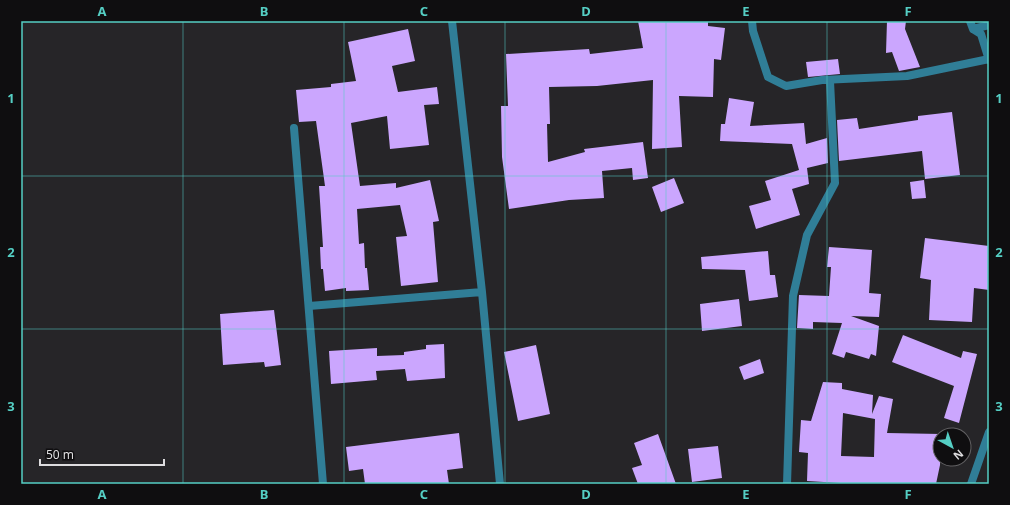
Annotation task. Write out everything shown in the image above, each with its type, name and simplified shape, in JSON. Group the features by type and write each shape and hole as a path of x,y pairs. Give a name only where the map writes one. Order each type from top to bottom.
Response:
{"street":[{"path":"452,21 482,292 500,484"},
{"path":"752,21 753,31 768,77 786,86 822,80 907,76 989,60 981,34 971,25"},
{"path":"971,25 989,25"},
{"path":"787,484 793,296 807,235 835,183 830,80"},
{"path":"294,128 323,484"},
{"path":"309,306 482,292"},
{"path":"971,484 989,432"}],"building":[{"path":"638,21 708,21 708,26 725,28 721,60 714,59 713,97 679,96 682,147 652,149 653,80 597,86 549,87 550,124 547,124 548,162 585,152 584,149 643,142 648,178 633,180 632,168 602,171 604,198 569,200 509,209 502,157 501,106 508,106 506,54 589,49 590,54 643,48"},
{"path":"887,21 906,21 905,29 920,67 899,71 892,52 886,53"},
{"path":"408,29 415,61 392,66 398,92 437,87 439,104 424,105 429,145 390,149 387,116 351,123 360,186 396,183 396,188 430,180 439,221 433,222 438,282 401,286 396,237 407,236 400,205 357,209 359,244 364,243 365,268 367,268 369,290 346,291 346,288 325,291 323,269 321,269 320,247 323,247 319,186 325,186 316,121 299,122 296,90 331,87 331,84 356,81 348,42"},
{"path":"838,59 840,74 808,77 806,62"},
{"path":"729,98 754,102 750,126 804,123 806,144 827,138 828,163 807,168 809,184 792,189 800,215 756,229 749,206 771,200 765,181 799,170 792,144 720,141 721,124 725,124"},
{"path":"952,112 960,175 925,179 922,151 839,161 837,120 857,118 859,129 918,120 918,116"},
{"path":"674,178 684,203 661,212 652,187"},
{"path":"924,180 926,198 912,199 910,182"},
{"path":"925,238 989,246 989,290 974,288 972,322 929,320 931,280 920,278"},
{"path":"829,247 872,250 869,293 881,294 879,317 851,316 879,326 876,356 871,354 869,359 846,352 844,358 832,354 842,323 813,322 813,329 797,328 799,295 829,296 831,267 827,267"},
{"path":"768,251 770,275 775,275 778,297 749,301 745,270 702,269 701,257"},
{"path":"739,299 742,326 702,331 700,304"},
{"path":"274,310 281,365 265,367 264,362 223,365 220,314"},
{"path":"903,335 961,358 963,351 977,354 959,423 944,418 954,386 892,362"},
{"path":"444,344 445,378 407,381 405,369 376,371 377,380 331,384 329,351 377,348 377,356 404,355 404,352 426,349 426,345"},
{"path":"536,345 550,414 518,421 504,352"},
{"path":"760,359 764,373 744,380 739,367"},
{"path":"823,382 842,383 842,389 873,395 872,414 879,396 893,399 887,433 932,434 932,467 940,467 936,484 857,484 807,481 808,453 799,452 801,420 811,421","holes":["843,413 875,419 874,457 841,456"]},
{"path":"459,433 463,468 447,470 449,484 365,484 363,469 349,471 346,447"},
{"path":"658,434 676,484 638,484 632,468 642,465 634,443"},
{"path":"718,446 722,478 692,482 688,449"}]}
